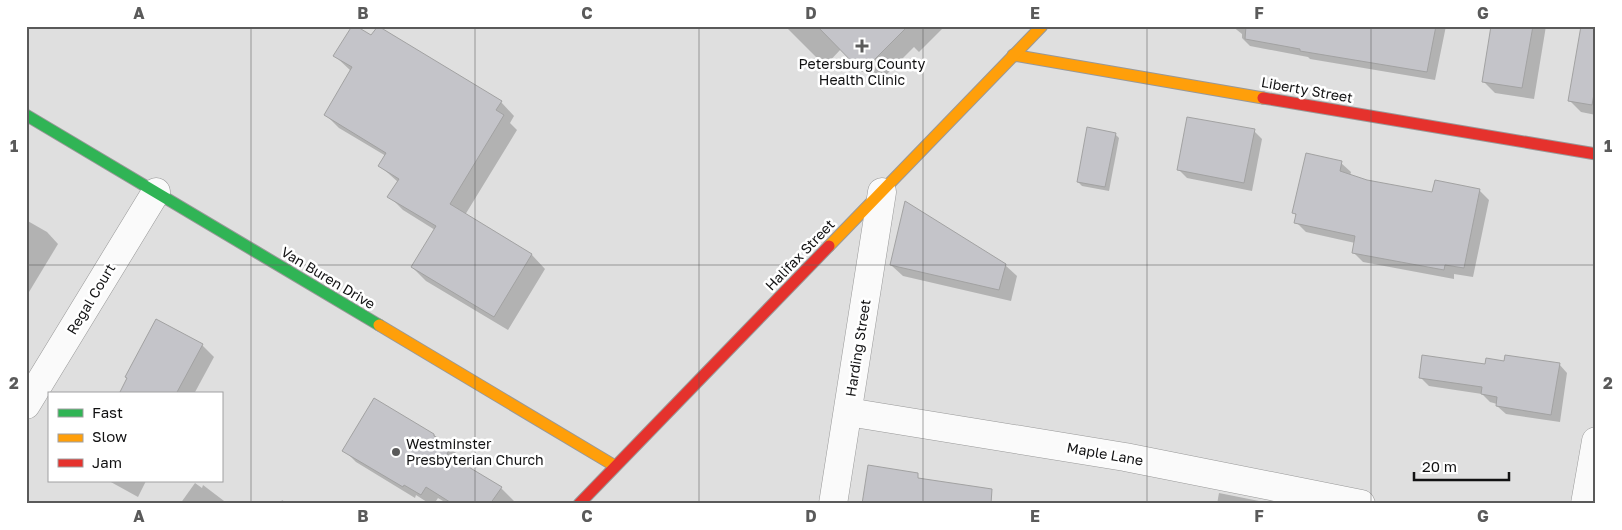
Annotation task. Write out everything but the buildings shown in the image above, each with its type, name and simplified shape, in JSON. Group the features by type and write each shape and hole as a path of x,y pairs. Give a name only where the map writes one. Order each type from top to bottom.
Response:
{"street":[{"name":"Halifax Street","path":"579,504 1042,26"},
{"name":"Liberty Street","path":"1013,55 1596,154"},
{"name":"Van Buren Drive","path":"26,115 615,466"},
{"name":"Regal Court","path":"26,405 156,192"},
{"name":"Harding Street","path":"833,504 882,192"},
{"name":"Maple Lane","path":"848,412 1125,457 1361,504"},
{"path":"1585,504 1596,441"}],"traffic: fast":[{"path":"26,115 379,325"}],"traffic: slow":[{"path":"829,246 1042,26"},
{"path":"1013,55 1263,98"},
{"path":"379,325 615,466"}],"traffic: jam":[{"path":"1263,98 1596,154"},
{"path":"579,504 829,246"}],"place":[{"name":"Petersburg County Health Clinic","path":"862,46"},
{"name":"Westminster Presbyterian Church","path":"396,452"}]}
